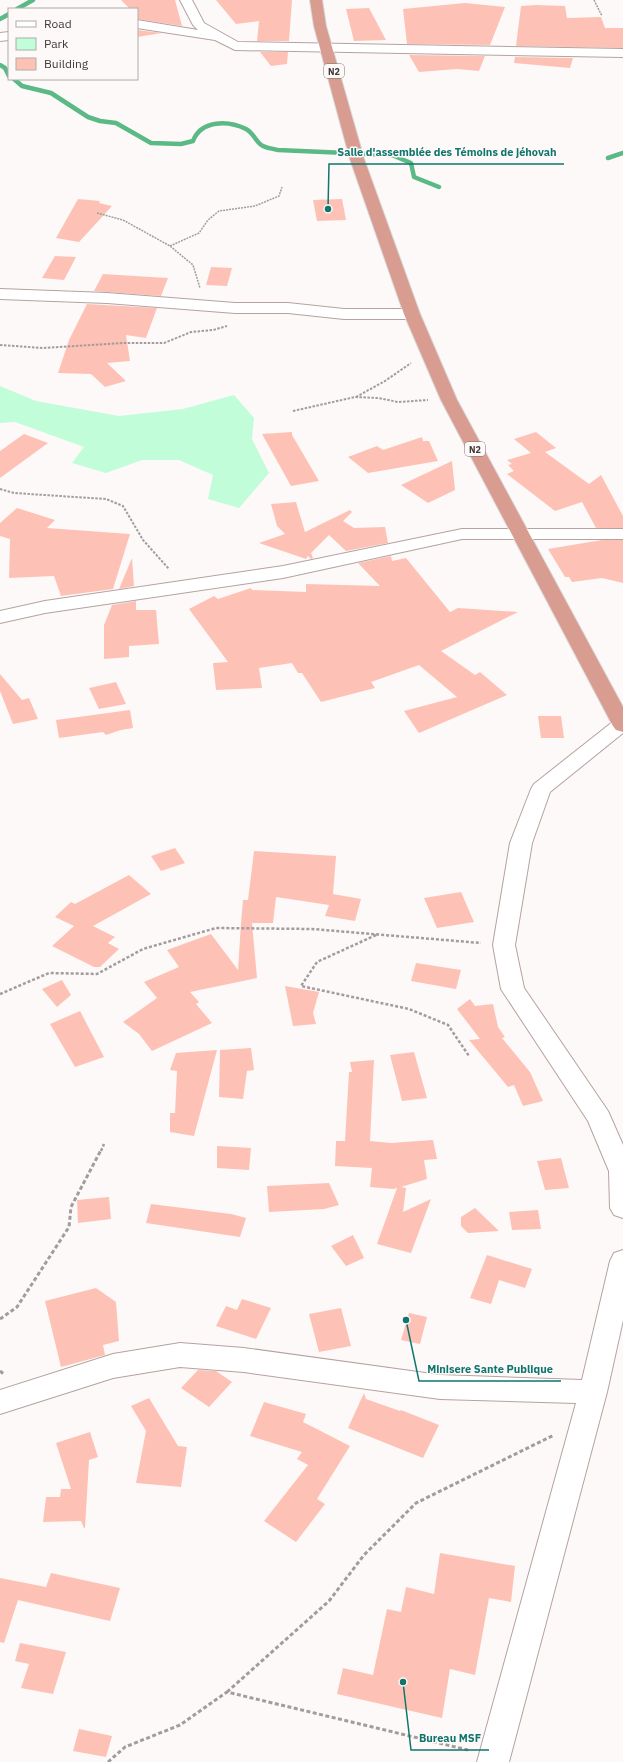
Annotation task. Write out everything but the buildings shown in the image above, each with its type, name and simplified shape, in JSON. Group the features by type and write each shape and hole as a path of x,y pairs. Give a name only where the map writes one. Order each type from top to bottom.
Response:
{"highway":[{"name":"N2","path":"316,0 320,26 328,48 352,142 412,314 449,400 622,725"}],"street":[{"path":"186,0 199,25 235,46 623,53"},
{"path":"138,24 216,36"},
{"path":"0,294 107,298 235,308 288,308 344,314 412,314"},
{"path":"0,617 45,607 283,572 462,534 623,534"},
{"path":"622,725 541,789 521,843 504,945 513,989 599,1118 622,1171 623,1208"},
{"path":"494,1759 593,1392 623,1261"},
{"path":"0,1402 113,1366 180,1355 244,1360 440,1386 593,1392"}],"path":[{"path":"594,0 602,16"},
{"path":"170,246 199,233 208,220 219,211 255,206 279,196 282,187"},
{"path":"97,213 123,220 170,246 193,265 201,292 196,305"},
{"path":"0,345 43,348 124,343 164,343 191,332 213,330 250,320 260,308"},
{"path":"355,397 385,381 428,351"},
{"path":"293,411 355,397 378,398 398,402 449,400"},
{"path":"0,489 14,493 106,499 123,506 131,523 157,558 187,586"},
{"path":"0,994 49,973 97,974 143,949 216,928 312,929 504,945"},
{"path":"376,934 317,962 301,986 409,1008 448,1025 469,1056"},
{"path":"0,1319 17,1307 69,1227 71,1207 104,1144"},
{"path":"108,1762 125,1747 180,1725 227,1692 329,1601 364,1555 416,1503 585,1420"},
{"path":"227,1692 494,1759"}],"green space":[{"path":"0,386 36,401 119,416 183,409 234,395 254,418 252,439 269,473 239,508 208,499 213,475 179,460 142,460 106,473 72,463 84,447 15,422 0,423"}],"waterway":[{"path":"19,8 33,0"},
{"path":"0,19 8,15"},
{"path":"0,65 5,68 8,74"},
{"path":"15,80 22,86 51,93 88,117 100,121 116,123 151,143 181,144 193,141 202,129 209,126 223,123 231,124 249,131 261,145 278,150 392,155 411,163 414,177 439,187"},
{"path":"608,158 623,153"}],"place":[{"name":"Salle d'assemblée des Témoins de jéhovah","path":"328,209"},
{"name":"Minisere Sante Publique","path":"406,1320"},
{"name":"Bureau MSF","path":"403,1682"}]}
